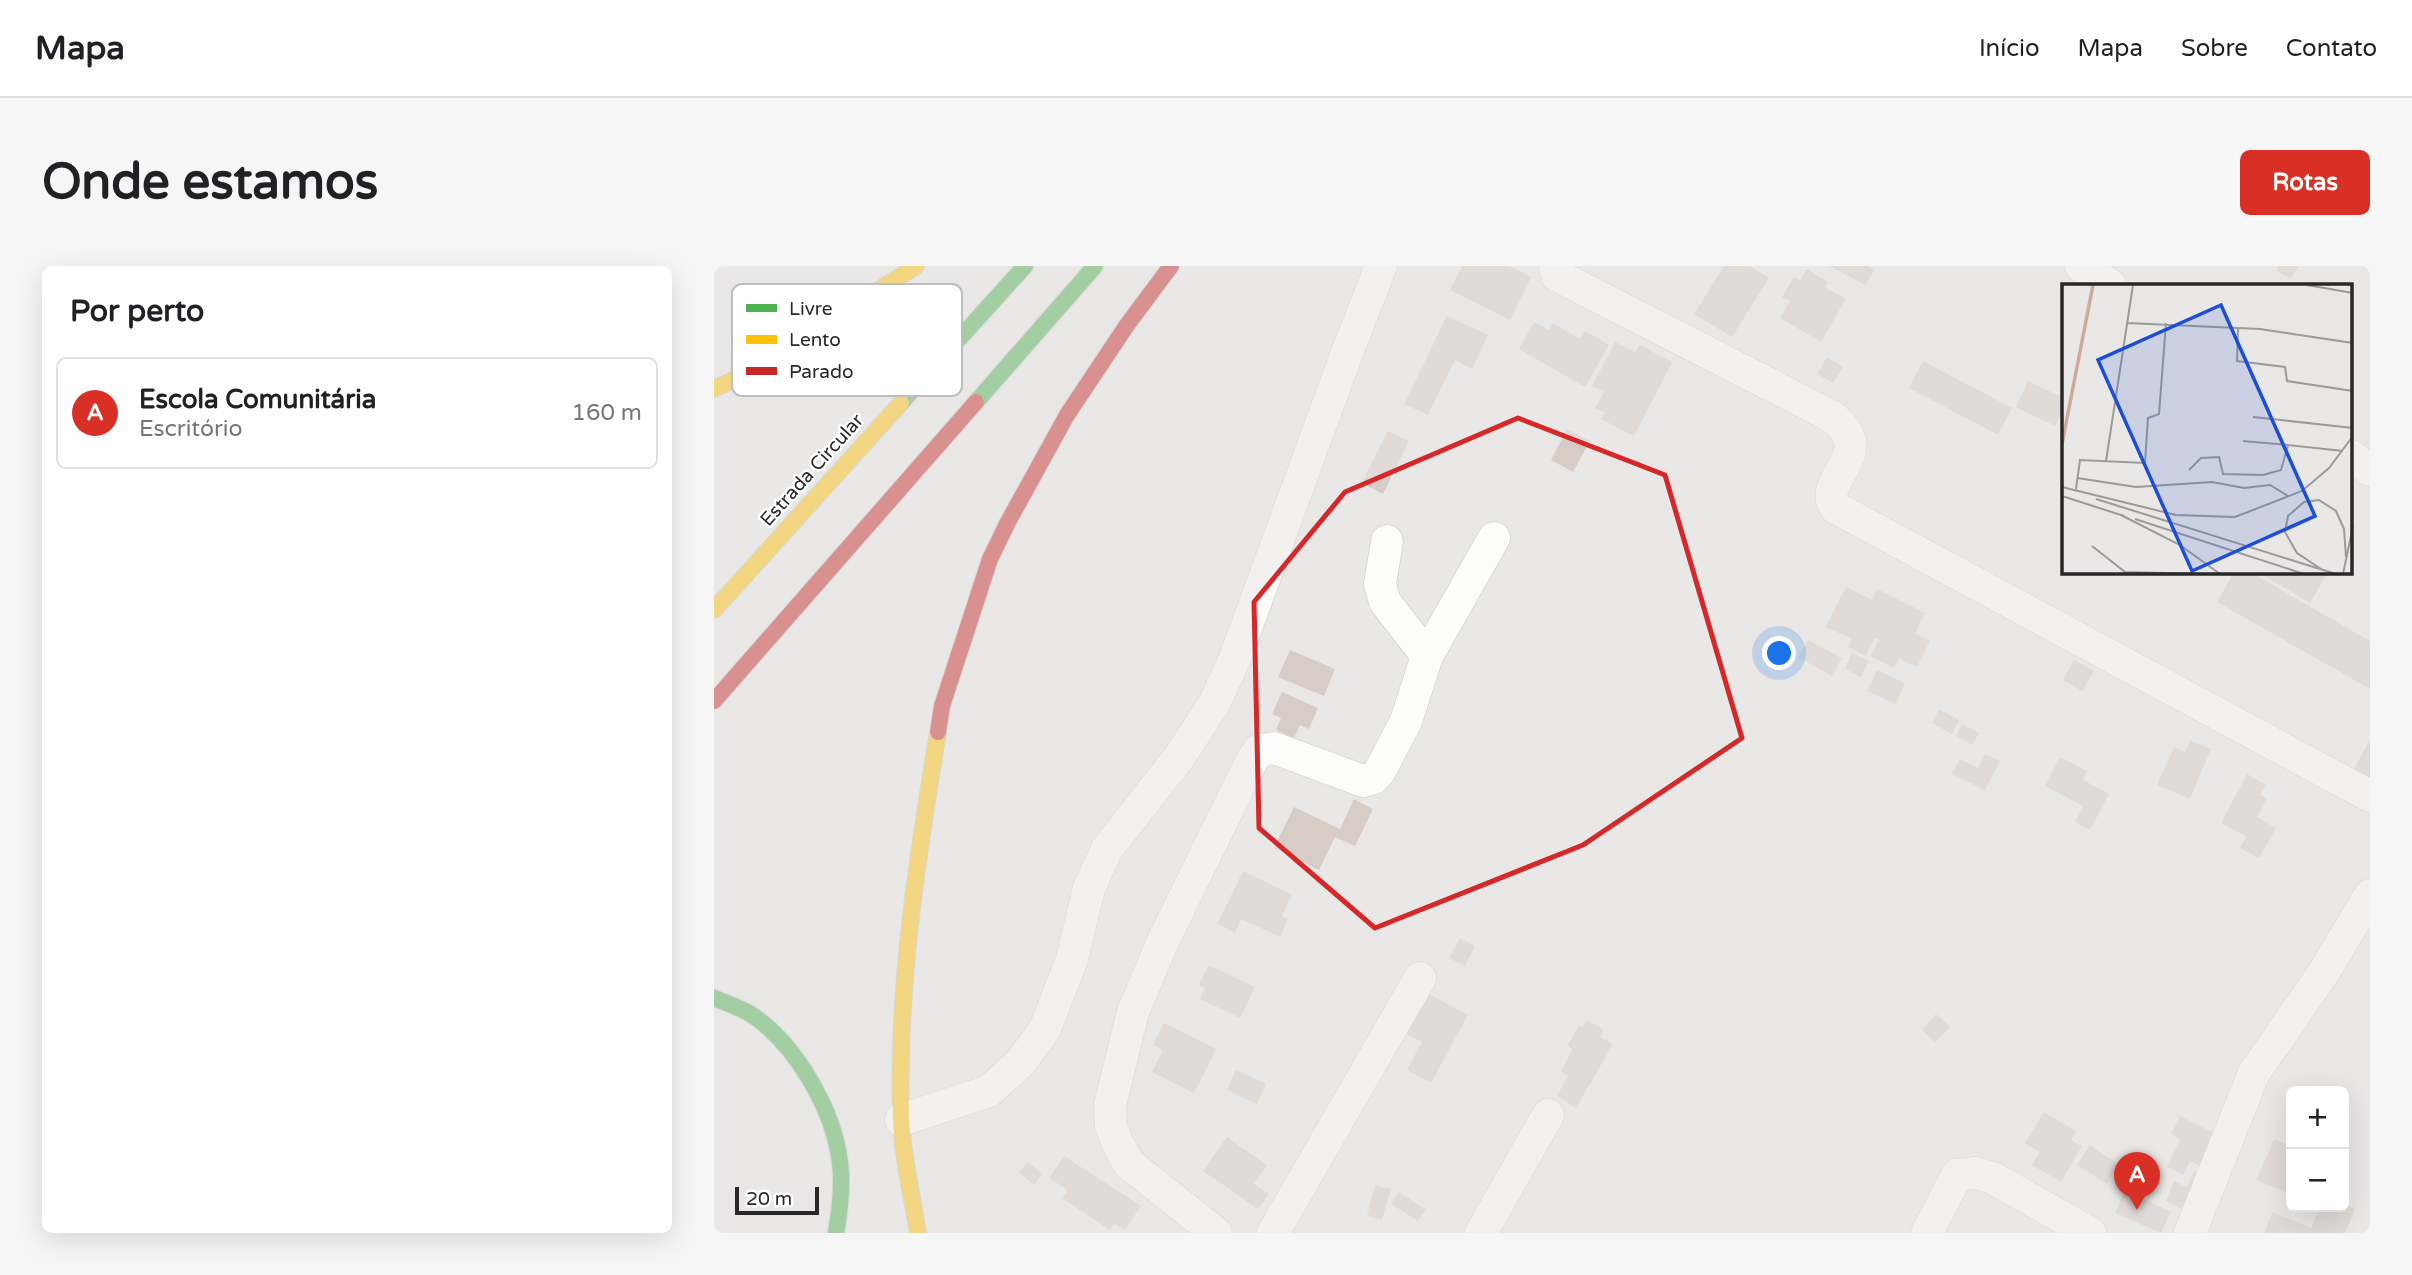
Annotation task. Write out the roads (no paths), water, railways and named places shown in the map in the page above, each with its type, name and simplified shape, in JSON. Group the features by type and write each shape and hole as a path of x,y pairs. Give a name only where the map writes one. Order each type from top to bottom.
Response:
{"main road":[{"path":"888,284 916,266"},
{"name":"Estrada Circular","path":"962,337 1026,266"},
{"path":"714,701 1095,266"},
{"path":"918,1233 901,1120 903,985 914,879 942,706 990,559 1008,522 1067,415 1127,325 1171,266"},
{"path":"714,389 732,380"},
{"name":"Estrada Circular","path":"714,610 908,396"},
{"path":"714,998 752,1014 792,1054 824,1105 839,1153 841,1202 836,1233"}],"street":[{"path":"901,1120 989,1091 1020,1063 1045,1029 1072,958 1089,888 1107,849 1180,757 1214,702 1235,658 1381,266"},
{"path":"1555,266 1557,275 1564,279 1830,416 1843,426 1851,439 1850,453 1831,494 1831,502 1836,508 2370,796"},
{"path":"2081,266 2108,284"},
{"path":"2352,457 2370,470"},
{"path":"1216,1233 1129,1164 1117,1142 1111,1126 1110,1105 1133,1012 1163,941 1259,750 1274,748 1363,781 1374,778 1406,721 1427,656 1494,538"},
{"path":"1387,541 1380,584 1385,602 1427,656"},
{"path":"2190,1233 2254,1073 2324,972 2370,895"},
{"path":"1273,1233 1420,978"},
{"path":"1481,1233 1548,1115"},
{"path":"1927,1233 1957,1175 1976,1173 1993,1178 2090,1233"}],"place":[{"name":"Escola Comunitária","path":"2137,1210"}]}
